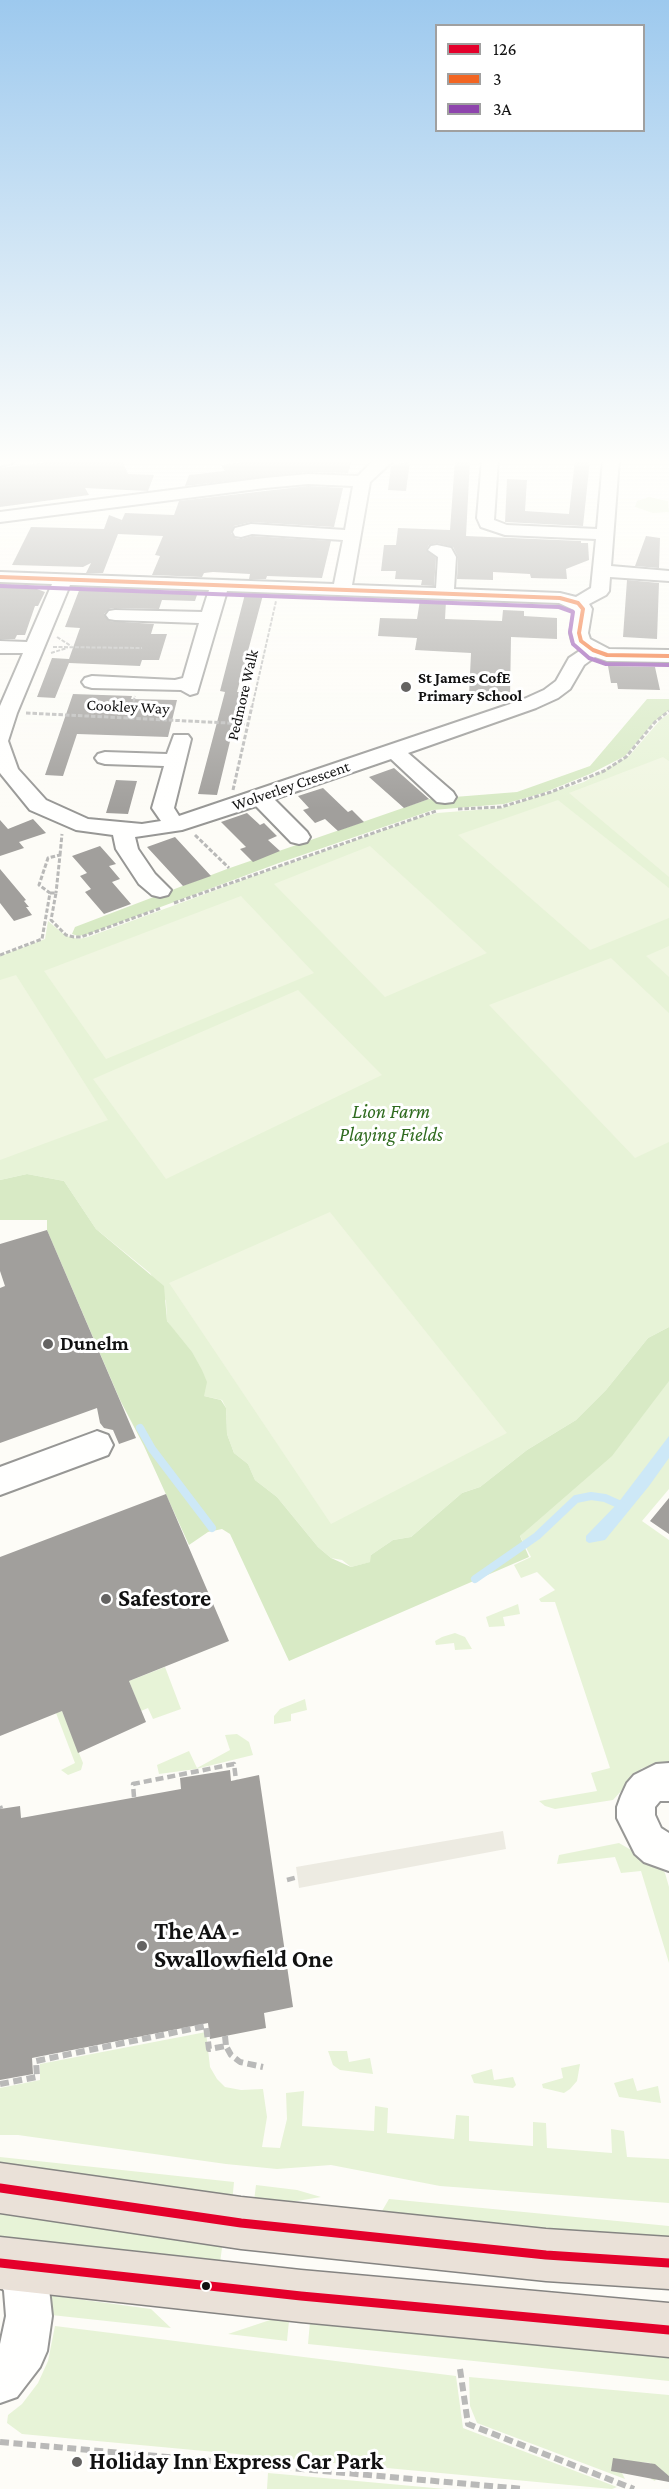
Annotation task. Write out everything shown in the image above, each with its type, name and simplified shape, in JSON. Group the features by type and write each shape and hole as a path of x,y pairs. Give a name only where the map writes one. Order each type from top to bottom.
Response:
{"highway":[{"path":"0,2188 241,2223 546,2255 669,2264"},
{"path":"8,2265 301,2296 669,2330"}],"street":[{"path":"342,591 344,576"},
{"path":"445,594 446,576"},
{"path":"578,603 600,591 601,576"},
{"path":"0,577 560,597 578,603 583,609 579,633 581,641 593,650 607,655 669,656"},
{"path":"0,738 7,712 63,580"},
{"path":"92,682 190,686 219,586"},
{"path":"115,615 209,618"},
{"path":"0,647 34,648"},
{"name":"Wolverley Crescent","path":"0,744 4,771 38,805 84,825 142,831 178,824 237,805 529,704 551,694 572,674 576,662 593,650"},
{"path":"178,824 163,808 181,739"},
{"path":"393,751 449,806"},
{"path":"105,757 176,760"},
{"path":"259,796 299,837"},
{"path":"123,830 126,849 147,879 160,890"},
{"path":"0,1481 97,1445"},
{"path":"669,1782 656,1783 647,1788 640,1796 636,1807 636,1818 644,1835 658,1848 669,1852"},
{"path":"0,2380 24,2351 29,2316 26,2288 8,2265"}],"path":[{"name":"Pedmore Walk","path":"237,805 231,798 279,588"},
{"path":"34,648 142,648"},
{"path":"128,719 139,684"},
{"path":"56,892 50,893 39,885 48,858 60,855 56,892 51,920 66,934 81,937 449,806 501,807 551,792 596,774 626,757 655,722 669,711"},
{"name":"Cookley Way","path":"7,712 249,724"},
{"path":"178,824 229,868"},
{"path":"0,955 42,939 50,893"},
{"path":"134,1797 133,1784 234,1764 236,1780"},
{"path":"287,1880 298,1877"},
{"path":"0,2084 37,2077 36,2061 206,2026 209,2049 226,2046"},
{"path":"225,2036 226,2046 231,2055 240,2062 263,2067"},
{"path":"460,2369 468,2424 634,2489"},
{"path":"0,2442 524,2489"}],"green space":[{"path":"647,699 669,699 669,710 654,722 625,756 590,774 543,793 504,804 433,810 279,863 88,934 78,936 72,934 75,927 227,869 429,799 517,792 590,766"},
{"name":"Lion Farm Playing Fields","path":"669,714 669,1327 648,1338 606,1390 576,1420 527,1450 480,1487 462,1493 411,1537 393,1540 371,1555 371,1562 351,1567 342,1560 331,1558 318,1547 277,1497 255,1480 248,1464 234,1453 227,1434 226,1408 222,1400 204,1396 176,1334 167,1321 166,1301 150,1273 96,1229 64,1181 27,1174 0,1180 0,956 45,939 48,921 66,936 79,939 88,937 422,817 437,813 502,808 584,782 630,755 661,719"},
{"path":"663,757 669,761 669,877 569,793"},
{"path":"558,800 669,888 669,918 590,950 458,835"},
{"path":"370,846 487,953 385,997 274,884"},
{"path":"241,896 314,973 106,1059 44,971"},
{"path":"669,946 669,977 646,956"},
{"path":"611,958 669,1013 669,1142 635,1158 489,1005"},
{"path":"16,975 108,1120 0,1160 0,980"},
{"path":"298,990 382,1075 166,1179 93,1079"},
{"path":"27,1174 64,1181 96,1229 164,1286 167,1321 192,1352 202,1370 207,1382 204,1396 221,1400 226,1408 227,1434 234,1453 248,1464 255,1480 277,1497 318,1547 331,1558 351,1567 370,1562 371,1555 393,1540 411,1537 462,1493 480,1487 527,1450 576,1420 606,1390 648,1338 669,1327 669,1381 612,1456 520,1536 529,1557 289,1661 230,1534 222,1529 208,1532 189,1545 144,1446 120,1400 47,1230 47,1220 0,1220 0,1180"},
{"path":"330,1212 507,1433 331,1524 169,1283"},
{"path":"669,1380 669,1489 642,1521 669,1540 669,1764 642,1768 613,1800 555,1809 539,1801 597,1791 591,1773 610,1768 555,1602 541,1602 539,1599 555,1590 537,1572 521,1578 514,1565 531,1557 520,1536"},
{"path":"518,1604 520,1614 503,1617 505,1626 489,1627 486,1617"},
{"path":"455,1633 465,1637 472,1649 455,1650 454,1643 436,1645 435,1641"},
{"path":"165,1667 181,1709 153,1719 148,1708 141,1711 129,1681"},
{"path":"305,1699 307,1710 291,1714 291,1721 274,1724 274,1716 280,1709"},
{"path":"62,1711 83,1763 81,1770 68,1775 61,1770 75,1763 56,1713"},
{"path":"237,1734 249,1742 253,1755 196,1769 159,1774 157,1765 189,1751 197,1768 230,1750 225,1735"},
{"path":"619,1843 659,1866 665,1873 669,1887 669,1963 641,1871 621,1873 615,1857 557,1864 559,1855"},
{"path":"206,2032 210,2067 225,2087 241,2090 263,2089 267,2117 262,2147 280,2148 287,2119 286,2093 304,2091 302,2126 374,2131 375,2106 388,2108 387,2133 454,2139 456,2115 469,2116 469,2141 533,2146 533,2122 546,2123 547,2148 612,2153 611,2129 624,2131 627,2157 669,2159 669,2203 440,2186 331,2165 277,2169 18,2135 0,2135 0,2088 40,2080 40,2064"},
{"path":"328,2051 347,2051 349,2062 370,2058 373,2074 340,2070 333,2065"},
{"path":"580,2064 577,2081 564,2093 543,2088 542,2084 563,2078 561,2068"},
{"path":"492,2069 494,2080 513,2077 516,2085 513,2088 474,2083 471,2075"},
{"path":"633,2078 637,2091 658,2086 661,2103 619,2097 614,2083"},
{"path":"0,2157 234,2182 232,2203 0,2170"},
{"path":"256,2185 297,2190 321,2197 285,2203 254,2201"},
{"path":"389,2199 669,2226 669,2248 439,2228 382,2211"},
{"path":"0,2209 223,2240 219,2271 0,2243"},
{"path":"40,2294 151,2309 171,2328 42,2314"},
{"path":"273,2319 289,2321 287,2341 228,2334"},
{"path":"310,2322 669,2345 669,2381 308,2344"},
{"path":"55,2326 456,2376 463,2428 617,2487 612,2489 22,2434 7,2423 8,2415 22,2404 38,2383 48,2361"},
{"path":"469,2377 669,2395 669,2476 660,2469 655,2481 651,2479 651,2463 640,2462 640,2476 637,2476 630,2464 621,2471 625,2479 477,2423 470,2406"},
{"path":"268,2473 302,2476 445,2489 267,2489"}],"shaded area":[{"path":"503,1831 506,1849 299,1888 296,1867"}],"water":[{"path":"669,1436 669,1458 649,1486 605,1540 589,1543 586,1541 586,1536 618,1503"}],"building":[{"path":"250,576 267,576 266,579 249,579"},
{"path":"271,576 322,576 322,578"},
{"path":"395,576 435,576 434,586 421,585 422,580 395,579"},
{"path":"457,576 493,576 493,580 457,579"},
{"path":"531,576 567,576 567,579 531,578"},
{"path":"627,580 659,583 657,639 623,637"},
{"path":"2,584 26,585 45,592 38,606 35,606 25,635 17,635 15,639 0,639 0,586"},
{"path":"80,588 198,592 195,601 162,600 159,609 115,608 109,609 104,614 109,621 154,624 151,634 167,634 159,660 142,660 140,666 69,663 55,698 37,697 52,658 69,659 80,628 65,627"},
{"path":"245,594 263,595 237,692 242,692 217,795 198,794 225,692 220,691"},
{"path":"420,600 446,601 445,619 502,621 503,610 524,611 524,616 557,618 557,639 511,637 510,697 469,695 471,653 415,650 417,638 378,636 380,618 417,619"},
{"path":"608,666 655,667 660,690 618,689 617,683 611,683"},
{"path":"73,694 177,700 168,737 77,734 63,776 45,775"},
{"path":"394,768 429,799 404,808 369,777"},
{"path":"116,780 137,781 128,814 106,813"},
{"path":"323,788 348,812 352,810 364,822 338,831 325,819 315,823 303,810 309,808 298,796"},
{"path":"247,813 260,825 264,823 277,836 268,840 280,851 253,862 240,849 246,847 221,822"},
{"path":"33,819 46,833 19,842 24,848 0,856 0,820 8,829"},
{"path":"175,837 211,876 183,886 147,847"},
{"path":"100,846 116,864 109,866 120,879 112,882 131,904 104,914 85,892 91,889 80,876 87,873 72,856"},
{"path":"0,869 26,900 24,901 29,907 26,907 32,915 14,921 0,903"},
{"name":"Dunelm","path":"47,1230 136,1438 119,1444 113,1430 104,1428 100,1423 97,1408 0,1443 0,1288 5,1286 0,1271 0,1244"},
{"name":"Safestore","path":"166,1494 229,1641 129,1681 146,1722 78,1753 62,1711 0,1736 0,1557"},
{"path":"669,1498 669,1534 650,1521"},
{"name":"The AA - Swallowfield One","path":"230,1770 231,1781 259,1775 293,2007 264,2013 266,2028 210,2039 208,2023 32,2058 33,2074 0,2080 0,1809 20,1806 21,1818 181,1789 180,1778"},
{"path":"613,2458 655,2464 669,2476 669,2482 611,2471"}],"waterway":[{"path":"140,1428 152,1449 212,1528"},
{"path":"475,1579 537,1536 576,1499 591,1496 605,1498 623,1506"}],"transit line":[{"name":"3","path":"0,577 560,598 578,603 583,609 579,633 581,641 593,650 607,655 669,656"},
{"name":"3A","path":"0,586 559,607 573,612 570,632 573,644 589,658 606,664 669,665"},
{"name":"126","path":"0,2188 241,2223 546,2255 669,2263"},
{"name":"126","path":"0,2263 301,2296 669,2330"}],"place":[{"name":"St James CofE Primary School","path":"406,687"},
{"name":"Dunelm","path":"48,1344"},
{"name":"Safestore","path":"106,1599"},
{"name":"The AA - Swallowfield One","path":"142,1946"},
{"name":"Holiday Inn Express Car Park","path":"77,2462"}]}
